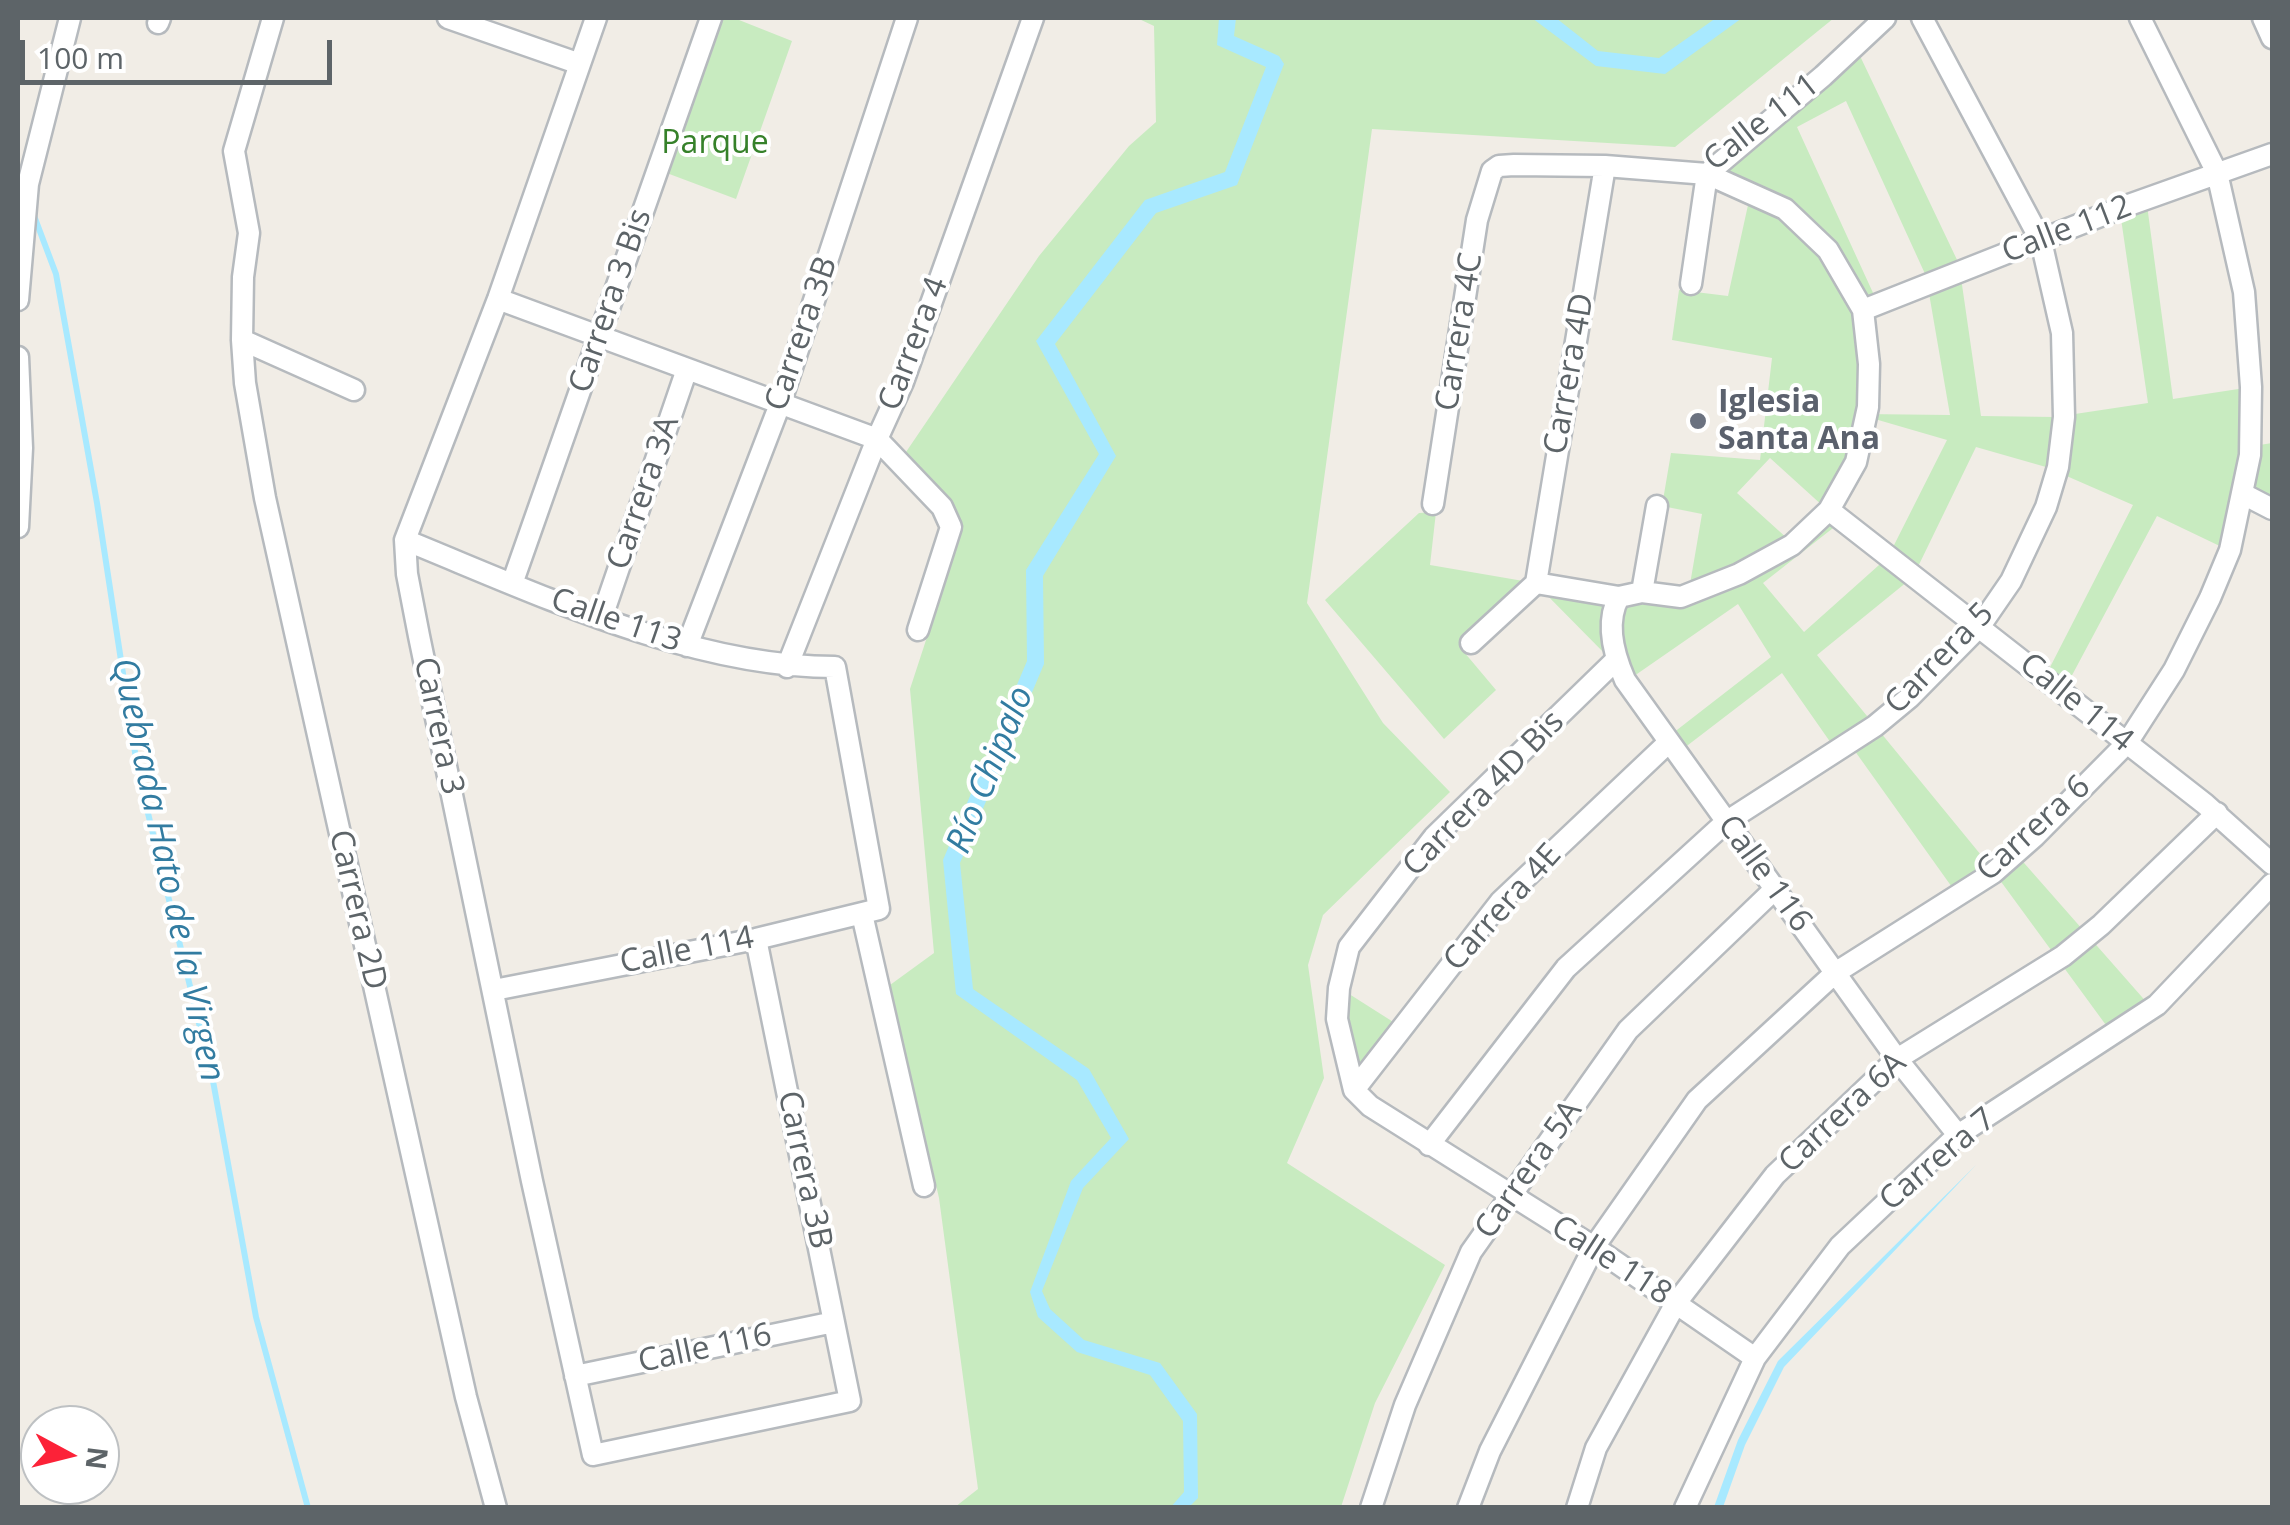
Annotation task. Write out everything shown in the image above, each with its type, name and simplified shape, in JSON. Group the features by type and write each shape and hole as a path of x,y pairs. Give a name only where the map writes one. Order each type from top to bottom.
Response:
{"street":[{"path":"18,300 28,184 70,18"},
{"name":"Carrera 2D","path":"273,18 234,151 250,233 244,277 245,383 265,498 462,1378 496,1508"},
{"path":"448,18 580,64"},
{"name":"Carrera 3","path":"593,1455 532,1181 410,589 406,540 498,300 596,18"},
{"name":"Carrera 3 Bis","path":"512,584 710,18"},
{"name":"Carrera 3B","path":"687,646 780,404 906,18"},
{"name":"Carrera 4","path":"787,667 876,439 903,382 1033,18"},
{"name":"Calle 111","path":"1498,166 1605,166 1707,174 1885,18"},
{"name":"Carrera 5","path":"1429,1145 1566,968 1726,822 1874,726 1980,626 2012,581 2046,507 2058,467 2064,417 2062,333 2041,241 1922,18"},
{"name":"Carrera 6","path":"1468,1508 1490,1451 1594,1247 1697,1100 1835,972 1993,872 2036,836 2127,744 2174,670 2210,598 2230,550 2250,455 2251,387 2244,292 2217,173 2140,18"},
{"path":"2263,18 2272,38"},
{"name":"Calle 112","path":"1864,310 2272,154"},
{"name":"Carrera 4C","path":"1433,504 1477,220 1486,181 1498,166"},
{"name":"Carrera 4D","path":"1536,583 1605,166"},
{"path":"1471,643 1536,583 1618,596 1642,592 1681,597 1739,574 1792,545 1828,510 1856,462 1867,423 1869,364 1864,310 1828,250 1785,209 1707,174 1692,284"},
{"path":"498,300 876,439 942,507 952,527 918,630"},
{"path":"242,340 354,390"},
{"path":"18,357 22,448 18,526"},
{"name":"Carrera 3A","path":"602,616 687,370"},
{"path":"2250,455 2272,451"},
{"path":"2243,494 2272,509"},
{"path":"1642,592 1656,506"},
{"name":"Calle 114","path":"1828,510 2216,814 2272,864"},
{"name":"Calle 113","path":"406,540 512,584 687,646 787,667 836,667 871,911"},
{"name":"Calle 116","path":"1618,596 1612,608 1616,660 1625,680 1897,1059 1958,1135"},
{"name":"Carrera 4D Bis","path":"1354,1090 1337,1019 1338,988 1349,947 1434,837 1616,660"},
{"name":"Carrera 4E","path":"1354,1090 1500,901 1669,742"},
{"name":"Carrera 6A","path":"1577,1508 1596,1448 1676,1303 1775,1175 1897,1059 2063,956 2101,925 2216,814"},
{"name":"Carrera 7","path":"1685,1508 1755,1358 1840,1246 1958,1135 2157,1006 2272,884"},
{"name":"Carrera 5A","path":"1372,1508 1405,1405 1471,1252 1628,1030 1775,889"},
{"path":"871,911 924,1186"},
{"name":"Calle 114","path":"494,990 756,939 871,911"},
{"name":"Carrera 3B","path":"593,1455 850,1401 756,939"},
{"name":"Calle 118","path":"1354,1090 1397,1126 1594,1247 1755,1358"},
{"name":"Calle 116","path":"575,1376 834,1322"}],"green space":[{"name":"Parque","path":"721,18 734,18 792,41 736,199 664,172"},
{"path":"1137,18 1834,18 1675,147 1372,129 1307,603 1383,723 1450,792 1323,915 1308,965 1324,1078 1287,1163 1445,1265 1375,1403 1341,1507 955,1507 978,1489 939,1198 890,985 934,953 910,689 963,527 906,452 1039,256 1129,146 1156,122 1154,26"},
{"path":"1851,37 1959,264 1981,416 2055,417 2148,403 2119,205 2145,190 2173,399 2245,388 2247,447 2272,443 2272,516 2239,504 2226,549 2157,516 2062,694 2044,679 2133,505 2046,467 1976,447 1913,577 1817,655 1990,866 2010,847 2149,1005 2111,1032 1991,868 1954,890 1847,740 1833,746 1782,673 1675,755 1664,740 1771,657 1738,604 1624,683 1612,661 1535,583 1689,590 1702,514 1662,506 1671,453 1760,460 1772,358 1672,340 1679,290 1728,296 1750,196 1698,171 1722,155","holes":["1846,101 1926,276 1950,415 1862,414 1857,301 1874,295 1797,127","1861,415 1947,440 1888,557 1804,632 1763,583 1842,521 1825,507 1850,457","1770,458 1824,507 1789,540 1737,493"]},
{"path":"1436,512 1430,565 1535,583 1459,646 1496,690 1444,739 1325,600 1419,513"},
{"path":"1335,985 1398,1025 1356,1077"}],"water":[{"name":"Río Chipalo","path":"1219,18 1236,18 1234,36 1279,56 1284,64 1237,185 1156,213 1055,344 1116,456 1043,576 1044,664 960,863 973,989 1089,1069 1129,1139 1083,1188 1042,1291 1050,1309 1084,1340 1160,1363 1197,1414 1198,1498 1189,1507 1170,1508 1184,1492 1183,1421 1150,1375 1077,1352 1038,1317 1030,1292 1071,1181 1111,1138 1077,1080 956,994 943,860 1027,661 1026,570 1099,454 1036,341 1145,200 1225,172 1266,67 1217,45"},
{"path":"1532,18 1556,18 1598,51 1659,58 1716,18 1742,18 1665,74 1596,66"},
{"path":"1976,1165 1784,1367 1745,1445 1723,1507 1714,1507 1738,1440 1778,1361"}],"waterway":[{"name":"Quebrada Hato de la Virgen","path":"33,213 56,274 97,503 138,772 213,1081 256,1317 308,1508"}],"place":[{"name":"Iglesia Santa Ana","path":"1698,421"}]}
